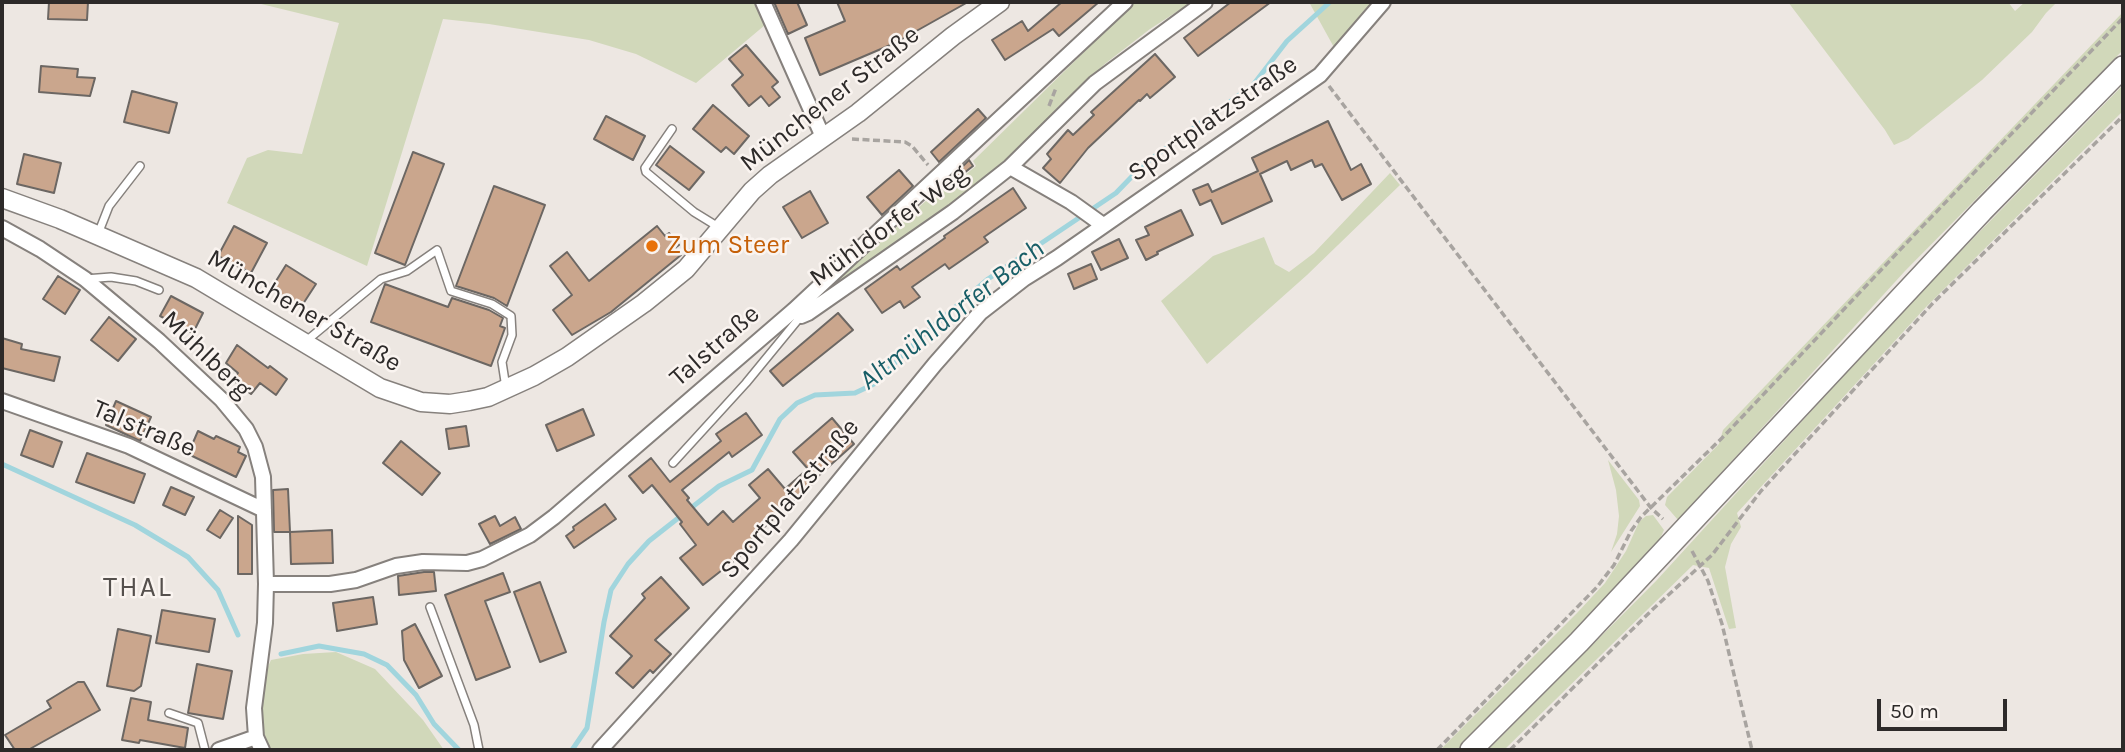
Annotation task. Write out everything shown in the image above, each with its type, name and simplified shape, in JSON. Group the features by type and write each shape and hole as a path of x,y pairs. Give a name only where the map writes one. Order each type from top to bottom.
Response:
{"main road":[{"path":"1471,750 1578,642 1982,211 2123,67"}],"street":[{"path":"763,2 823,137"},
{"name":"Münchener Straße","path":"2,198 196,278 357,376 407,398 450,404 488,397 567,357 645,303 686,269 752,191 790,159 858,113 953,36 1000,2"},
{"name":"Talstraße","path":"267,584 330,584 356,580 396,566 423,562 467,563 530,535 798,313 1125,2"},
{"name":"Mühldorfer Weg","path":"798,313 816,308 943,219 1010,167 1095,83 1205,2"},
{"name":"Sportplatzstraße","path":"600,750 791,540 980,313 1100,223 1320,75 1384,2"},
{"path":"1010,167 1071,202 1100,223"},
{"name":"Mühlberg","path":"2,228 85,279 159,341 222,400 246,429 255,447 263,477 267,584 254,708 259,744"},
{"name":"Talstraße","path":"2,401 129,446 264,510"},
{"path":"219,750 259,744"}],"lane":[{"path":"672,129 645,168 646,172 694,212 721,228"},
{"path":"97,235 109,206 140,166"},
{"path":"304,342 381,279 407,271 437,250 451,290 492,304 510,316 512,335 502,362 506,389"},
{"path":"85,279 111,277 136,281 159,290"},
{"path":"673,463 746,383 798,313"},
{"path":"430,607 474,725 479,750"},
{"path":"169,713 198,723 205,750"}],"path":[{"path":"1437,750 1597,587 1614,565 1631,531 1651,508 1725,435 2123,18"},
{"path":"1320,75 1651,508 1663,519"},
{"path":"1044,133 1050,99 1059,82"},
{"path":"1510,750 1653,609 1712,555 1761,491 1933,303 2123,116"},
{"path":"879,139 905,142 912,146 938,178"},
{"path":"1692,551 1701,565 1722,624 1752,750"}],"green space":[{"path":"253,2 757,2 765,25 696,83 636,54 589,40 443,19 367,266 227,203 247,158 268,150 302,154 339,23"},
{"path":"1135,2 1192,2 1150,29 1106,63 1059,106 1009,159 970,192 816,299 955,175 959,180 976,166 973,161"},
{"path":"1309,2 1376,2 1336,51"},
{"path":"1788,2 2008,2 2015,11 2025,2 2057,2 2032,32 1982,80 1908,139 1894,145"},
{"path":"2123,12 2123,50 1905,271 1678,520 1665,505 1667,497 1719,444 1723,430"},
{"path":"2123,85 2123,111 1926,307 1737,513 1741,527 1731,544 1725,567 1736,628 1729,629 1709,568 1693,565 1504,750 1488,750 1656,581 1911,302"},
{"path":"1390,173 1400,185 1307,275 1207,364 1161,301 1213,256 1264,237 1275,264 1289,272 1314,253"},
{"path":"1608,460 1639,500 1640,506 1611,552 1619,516"},
{"path":"1653,515 1664,530 1658,543 1597,610 1477,732 1457,750 1440,750 1605,583 1626,551 1639,522 1646,516"},
{"path":"336,652 375,669 423,720 444,750 269,750 262,733 262,701 263,678 271,660"}],"building":[{"path":"49,2 88,2 87,20 48,19"},
{"path":"774,2 797,2 807,25 788,34"},
{"path":"837,2 968,2 895,43 820,75 805,38 845,21"},
{"path":"1062,2 1099,2 1059,36 1053,29 1005,60 992,40 1022,21 1028,31"},
{"path":"1231,2 1271,2 1198,56 1184,38"},
{"path":"746,45 778,82 772,87 780,97 769,106 761,96 749,106 732,85 743,75 729,59"},
{"path":"1155,54 1175,77 1150,98 1147,94 1139,100 1088,148 1060,183 1043,168 1051,159 1047,154 1068,130 1073,135 1094,115 1091,112"},
{"path":"41,66 78,69 77,77 95,78 90,96 39,92"},
{"path":"132,91 177,103 169,133 124,122"},
{"path":"713,105 749,136 734,154 726,147 721,152 693,129"},
{"path":"978,109 986,118 939,162 931,152"},
{"path":"606,116 645,136 633,160 594,139"},
{"path":"1328,121 1351,170 1361,164 1371,184 1342,200 1322,164 1315,167 1312,160 1291,170 1287,161 1260,174 1272,201 1222,224 1211,200 1200,205 1193,190 1208,184 1212,192 1258,171 1252,158"},
{"path":"670,146 704,172 689,190 656,165"},
{"path":"413,152 444,164 405,265 375,253"},
{"path":"24,154 61,163 54,193 17,184"},
{"path":"969,160 973,166 959,177 956,173"},
{"path":"899,170 913,186 882,215 867,197"},
{"path":"494,186 545,205 507,306 494,298 456,286"},
{"path":"1013,188 1026,208 984,237 988,242 949,269 945,264 912,287 920,297 904,308 900,301 882,313 865,289 897,266 900,270"},
{"path":"810,191 828,223 802,238 783,207"},
{"path":"1181,210 1193,235 1146,260 1136,240 1149,235 1145,227"},
{"path":"234,226 267,243 251,273 218,256"},
{"path":"657,226 665,236 669,233 679,245 675,248 681,255 611,312 572,335 553,310 572,295 550,266 567,252 589,281"},
{"path":"1119,239 1128,258 1101,270 1092,252"},
{"path":"1091,264 1097,279 1074,289 1068,274"},
{"path":"286,265 316,284 301,307 271,289"},
{"path":"58,276 80,290 65,314 43,299"},
{"path":"385,284 448,307 452,298 489,310 503,318 500,326 505,328 491,366 371,322"},
{"path":"171,296 203,313 193,333 160,316"},
{"path":"838,313 853,330 783,386 770,371"},
{"path":"109,317 136,339 118,361 91,340"},
{"path":"2,338 22,344 21,349 60,357 54,381 2,368"},
{"path":"237,345 287,379 276,395 260,383 251,394 233,380 238,373 226,363"},
{"path":"116,401 151,417 140,441 106,425"},
{"path":"583,409 594,435 557,451 546,425"},
{"path":"746,413 762,435 732,457 729,452 682,490 708,525 723,511 733,522 760,498 749,485 768,469 785,489 803,473 812,484 750,540 754,545 703,585 680,558 696,545 680,524 682,522 652,485 643,493 629,476 651,458 670,482 721,441 716,434"},
{"path":"832,418 854,444 816,478 793,452"},
{"path":"466,426 469,446 449,449 446,429"},
{"path":"30,430 62,442 53,467 21,455"},
{"path":"198,431 240,447 238,452 246,456 236,477 188,454"},
{"path":"401,441 440,473 422,495 383,463"},
{"path":"87,453 145,474 134,503 76,482"},
{"path":"171,487 194,497 185,515 163,505"},
{"path":"288,489 290,532 274,532 273,490"},
{"path":"605,504 616,519 574,548 566,536 574,530 573,527"},
{"path":"220,510 233,518 220,538 207,530"},
{"path":"238,516 252,525 252,574 238,574"},
{"path":"495,516 500,526 515,517 521,529 490,544 479,524"},
{"path":"332,530 333,563 291,564 290,532"},
{"path":"434,572 436,591 399,595 398,576"},
{"path":"503,573 510,592 485,601 510,667 476,680 445,595"},
{"path":"661,577 689,608 655,640 671,654 653,673 650,670 633,688 616,673 632,656 610,636 645,598 642,594"},
{"path":"540,582 566,652 540,662 514,592"},
{"path":"373,597 377,624 337,631 333,603"},
{"path":"162,610 215,619 209,652 156,643"},
{"path":"415,624 442,676 419,688 404,660 402,631"},
{"path":"118,629 151,636 141,686 134,691 107,686"},
{"path":"197,664 232,671 223,719 188,713"},
{"path":"78,682 84,682 100,710 28,750 15,750 5,735 51,708 47,701"},
{"path":"131,698 151,702 148,720 188,728 185,748 140,740 139,743 122,740"}],"waterway":[{"name":"Altmühldorfer Bach","path":"572,750 587,728 611,590 628,564 649,541 719,486 752,470 780,419 797,403 815,395 855,393 874,384 923,335 988,279 1116,193 1144,164 1253,85 1287,41 1330,2"},
{"name":"Altmühldorfer Bach","path":"2,464 135,525 188,557 218,590 238,635"},
{"name":"Altmühldorfer Bach","path":"281,654 319,646 364,654 387,665 416,695 434,724 459,750"}],"place":[{"name":"Zum Steer","path":"652,246"}],"district":[{"name":"THAL","path":"138,588"}]}
